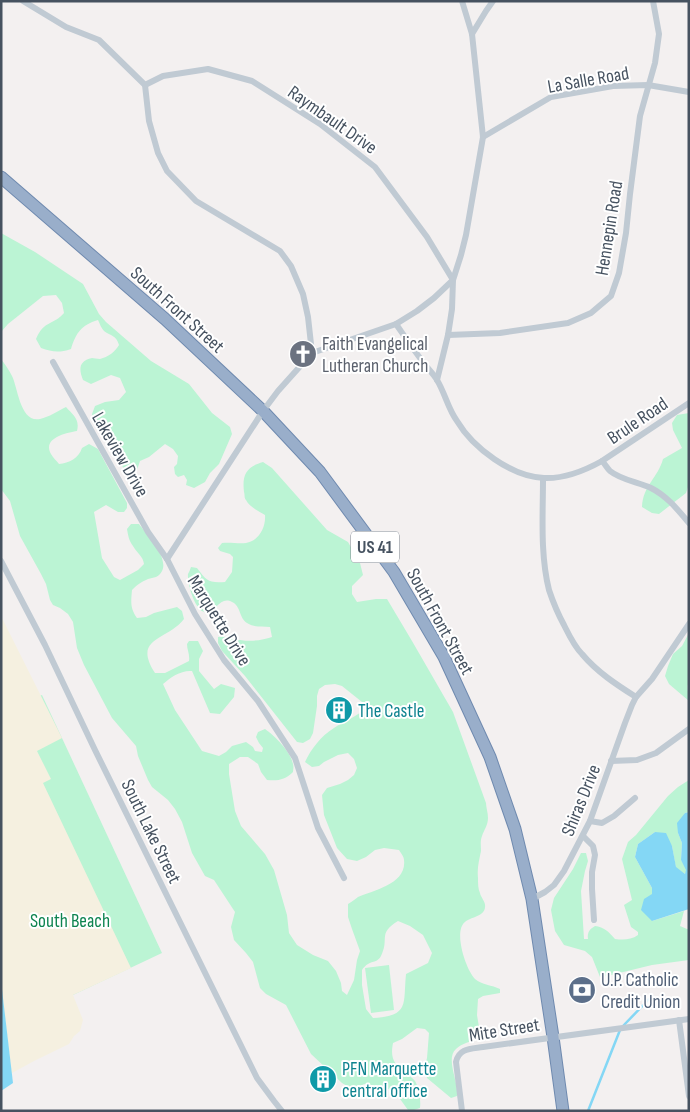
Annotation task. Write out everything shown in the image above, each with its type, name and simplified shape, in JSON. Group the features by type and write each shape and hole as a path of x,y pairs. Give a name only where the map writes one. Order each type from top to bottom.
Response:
{"highway":[{"name":"South Front Street","path":"1,177 164,320 263,411 320,472 394,572 444,657 490,757 515,829 532,899 563,1111"}],"street":[{"path":"23,1 66,27 99,40 146,85 149,122 158,153 167,171 196,201 280,251 291,266 303,294 312,353"},
{"path":"437,380 448,335 452,309 453,280 464,242 483,137 472,34 462,1"},
{"path":"472,34 494,1"},
{"name":"Hennepin Road","path":"448,335 500,333 568,323 591,313 611,296 620,273 640,116 655,62 658,34 653,1"},
{"name":"Raymbault Drive","path":"146,85 163,76 208,69 252,81 320,124 375,166 427,237 453,280"},
{"path":"648,85 689,92"},
{"name":"La Salle Road","path":"483,137 551,97 613,86 648,85"},
{"path":"167,560 182,533 263,411 312,353 396,324 418,311 453,280"},
{"name":"Brule Road","path":"396,324 437,380 456,420 467,436 493,459 526,475 543,478 577,474 602,461 689,403"},
{"name":"Lakeview Drive","path":"53,362 148,532 167,560"},
{"path":"602,461 611,472 651,488 663,495 689,523"},
{"path":"543,478 544,558 546,575 555,607 572,641 582,654 636,698"},
{"name":"Marquette Drive","path":"167,560 195,614 224,660 258,701 295,758 318,828 344,878"},
{"name":"South Lake Street","path":"1,561 45,645 257,1078 282,1111"},
{"name":"Shiras Drive","path":"532,899 554,885 564,871 590,821 625,723 636,698 652,679 689,624"},
{"path":"611,761 637,760 656,753 689,729"},
{"path":"590,821 602,823 614,816 635,798"},
{"path":"583,836 593,846 595,855 592,872 594,920"},
{"path":"553,1037 689,1019"},
{"path":"679,1020 689,1096"},
{"name":"Mite Street","path":"462,1111 456,1062 461,1052 553,1037"}],"green space":[{"path":"1,233 35,252 83,284 99,314 106,322 151,361 189,384 212,413 230,427 232,434 219,464 210,473 205,482 194,488 186,485 187,480 184,475 178,477 175,474 174,467 177,464 178,456 173,449 165,444 149,457 140,461 137,470 134,471 125,469 112,451 96,425 92,414 95,406 119,400 126,392 120,378 111,375 91,384 83,380 81,373 81,366 84,361 92,358 100,359 106,357 119,345 115,337 103,330 98,320 87,324 80,330 71,349 56,352 41,348 36,339 39,333 64,313 62,303 56,295 43,296 8,324 1,332"},
{"path":"1,359 12,376 21,403 28,416 33,419 40,419 66,407 78,423 77,431 56,437 50,444 51,454 59,464 79,455 82,448 89,444 98,449 127,503 127,508 124,512 118,512 106,505 94,512 102,558 114,577 120,580 138,570 144,564 129,538 127,529 131,524 139,524 153,542 162,558 162,572 156,577 141,582 132,590 131,601 137,618 177,607 182,611 184,619 177,626 154,641 147,652 155,673 165,673 189,661 187,644 189,641 198,641 203,651 199,659 199,671 214,689 221,684 235,688 234,697 220,714 210,713 192,671 180,673 163,684 175,710 202,751 219,756 232,746 246,742 255,751 262,752 263,748 256,737 258,732 265,729 278,740 292,759 293,772 287,777 278,780 267,780 258,764 248,757 240,757 229,764 235,811 241,826 265,854 274,870 287,915 289,933 297,945 313,955 328,961 336,971 342,991 347,995 354,980 360,951 348,917 348,904 358,897 380,889 395,880 404,868 404,859 399,850 384,848 375,850 357,861 347,859 337,848 324,815 322,795 327,788 340,784 354,775 357,768 354,759 348,753 338,755 319,766 312,767 305,762 313,748 325,735 365,709 362,702 342,686 335,684 325,685 319,689 317,696 313,733 310,739 303,743 297,742 245,676 222,651 218,643 218,637 249,641 272,637 270,627 250,625 244,621 237,606 228,601 224,601 209,612 201,610 192,596 188,574 191,567 197,568 208,580 225,582 232,572 233,557 220,551 218,548 222,543 251,542 261,533 265,515 247,502 244,481 246,472 249,469 263,462 272,468 327,530 348,542 360,563 363,575 352,586 352,594 357,602 387,599 453,712 486,803 488,821 481,840 478,864 478,884 485,907 483,912 465,922 460,933 462,950 471,974 481,983 500,989 500,993 483,996 478,999 477,1015 480,1033 478,1038 461,1045 453,1053 452,1065 457,1096 451,1098 427,1078 424,1070 429,1033 425,1029 417,1028 393,1043 392,1053 398,1067 415,1081 418,1087 420,1108 408,1110 395,1092 386,1088 364,1084 354,1090 342,1083 311,1054 286,1005 266,994 260,988 253,962 234,940 231,927 235,912 214,880 205,876 192,853 182,822 175,809 168,800 152,787 138,756 136,746 112,718 77,648 73,622 68,614 53,605 50,600 46,584 20,536 10,501 1,489","holes":["398,921 410,926 423,935 432,953 428,963 406,974 404,1001 399,1011 385,1017 373,1018 366,1009 362,985 362,970 367,964 380,958 386,933 392,925"]},
{"path":"689,413 689,484 686,493 659,514 652,513 642,507 645,493 661,466 663,459 682,448 673,430 672,423 677,415"},
{"path":"689,633 689,701 669,684 665,676 673,654 682,646"},
{"name":"South Beach","path":"42,695 162,953 73,995 1,981 1,709"},
{"path":"689,780 689,812 685,813 678,833 682,843 681,860 687,870 685,874 676,868 672,846 655,832 638,844 635,857 652,888 652,921 684,911 680,926 689,929 689,960 652,965 600,977 592,957 585,951 564,945 555,931 551,910 554,898 581,853 586,853 588,861 581,891 584,939 588,939 589,931 595,926 606,930 615,939 633,938 638,935 638,932 631,927 624,905 632,900 622,859 628,842 668,796"},
{"path":"389,965 394,1010 371,1013 365,968"}],"sand":[{"name":"South Beach","path":"1,616 62,738 37,751 51,779 43,783 131,968 73,995 83,1020 80,1031 69,1044 1,1079"}],"water":[{"path":"689,812 689,909 652,921 641,910 644,899 652,894 652,888 635,857 638,844 655,832 666,833 672,846 676,867 685,874 686,870 681,860 682,843 677,823 685,813"},
{"path":"1,981 13,1083 1,1091"}],"waterway":[{"path":"623,1026 652,996"},
{"path":"588,1111 620,1030"}],"place":[{"name":"Faith Evangelical Lutheran Church","path":"303,354"},
{"name":"The Castle","path":"339,710"},
{"name":"U.P. Catholic Credit Union","path":"582,990"},
{"name":"PFN Marquette central office","path":"323,1079"}]}
